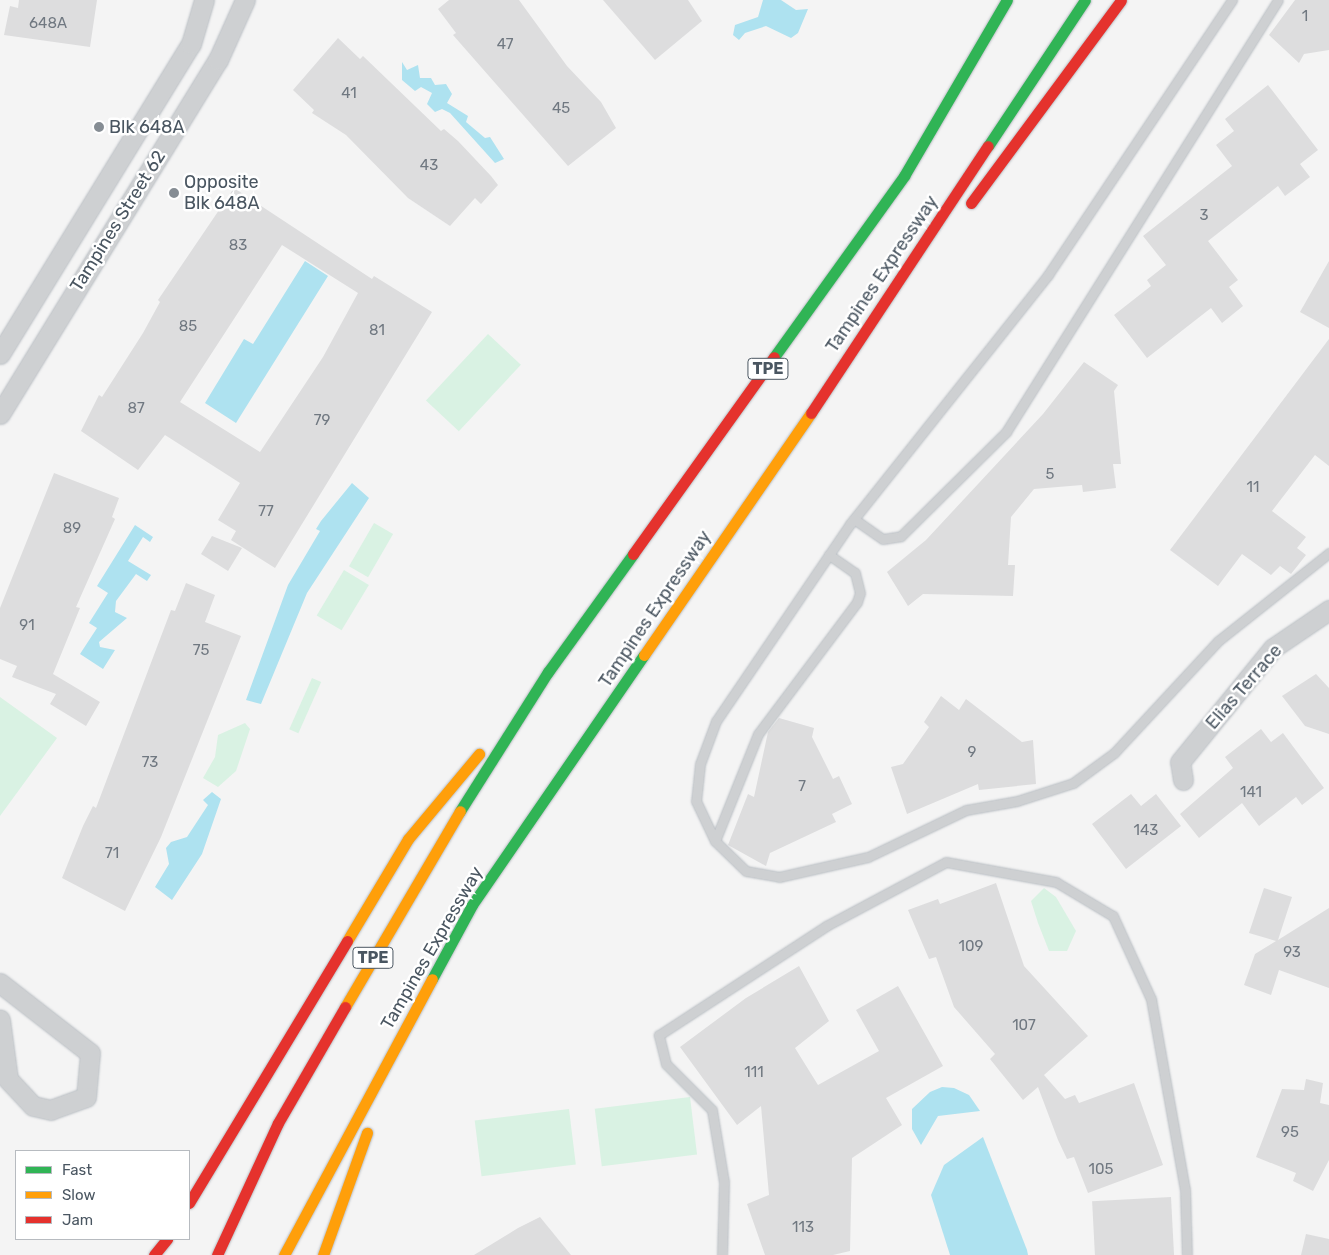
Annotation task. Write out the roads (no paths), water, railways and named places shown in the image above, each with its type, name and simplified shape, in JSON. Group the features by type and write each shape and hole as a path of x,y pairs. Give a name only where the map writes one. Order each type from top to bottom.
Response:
{"highway":[{"name":"Tampines Expressway","path":"217,1255 278,1123 432,856 548,672 904,176 1007,0"},
{"name":"Tampines Expressway","path":"284,1255 472,905 805,421 1085,0"},
{"path":"960,217 1121,0"},
{"path":"805,421 936,248"},
{"path":"190,1200 408,839 548,672"},
{"path":"375,1083 376,1111"},
{"path":"323,1255 371,1122"},
{"path":"154,1255 166,1240"}],"street":[{"name":"Tampines Street 62","path":"0,354 191,44 204,0"},
{"name":"Tampines Street 62","path":"0,414 218,60 245,0"},
{"name":"Elias Terrace","path":"1183,780 1180,762 1273,648 1328,613"},
{"path":"0,983 90,1053 86,1097 51,1110 33,1106 8,1079 0,1020"}],"lane":[{"path":"1232,0 1048,275 854,519 716,721 700,764 696,801 715,841 746,871 779,877 868,857 966,810 1017,801 1073,783 1114,753 1218,641 1329,553"},
{"path":"854,519 883,539 901,536 1006,432 1278,0"},
{"path":"715,841 758,734 857,602 860,593 855,573 829,555"},
{"path":"722,1255 724,1182 712,1110 666,1064 659,1035 826,926 946,862 1056,882 1113,916 1152,999 1184,1189 1186,1255"}],"water":[{"path":"763,0 781,0 796,10 808,9 798,33 791,38 766,26 745,33 739,40 733,35 735,25 758,17"},
{"path":"402,62 407,70 418,65 420,78 431,78 435,85 446,84 452,94 447,103 468,116 466,122 485,138 490,137 504,159 495,163 450,113 442,109 435,112 427,104 432,93 421,87 415,91 402,80"},
{"path":"305,261 328,276 236,423 205,403 244,339 253,344"},
{"path":"352,483 369,498 307,593 261,704 246,700 288,585 320,531 316,529 321,521"},
{"path":"135,525 153,537 150,542 143,537 128,561 151,575 147,581 136,574 116,601 115,612 127,618 99,642 100,647 115,650 103,669 80,654 97,628 89,623 108,593 97,586"},
{"path":"212,792 221,799 202,854 172,900 155,887 169,864 166,848 171,842 187,837 208,805 203,800"},
{"path":"942,1087 954,1088 969,1095 980,1111 938,1116 921,1145 912,1129 912,1109 930,1092"},
{"path":"983,1137 1028,1255 950,1255 931,1195 944,1165"}],"place":[{"name":"Blk 648A","path":"99,127"},
{"name":"Opposite Blk 648A","path":"174,193"}]}
